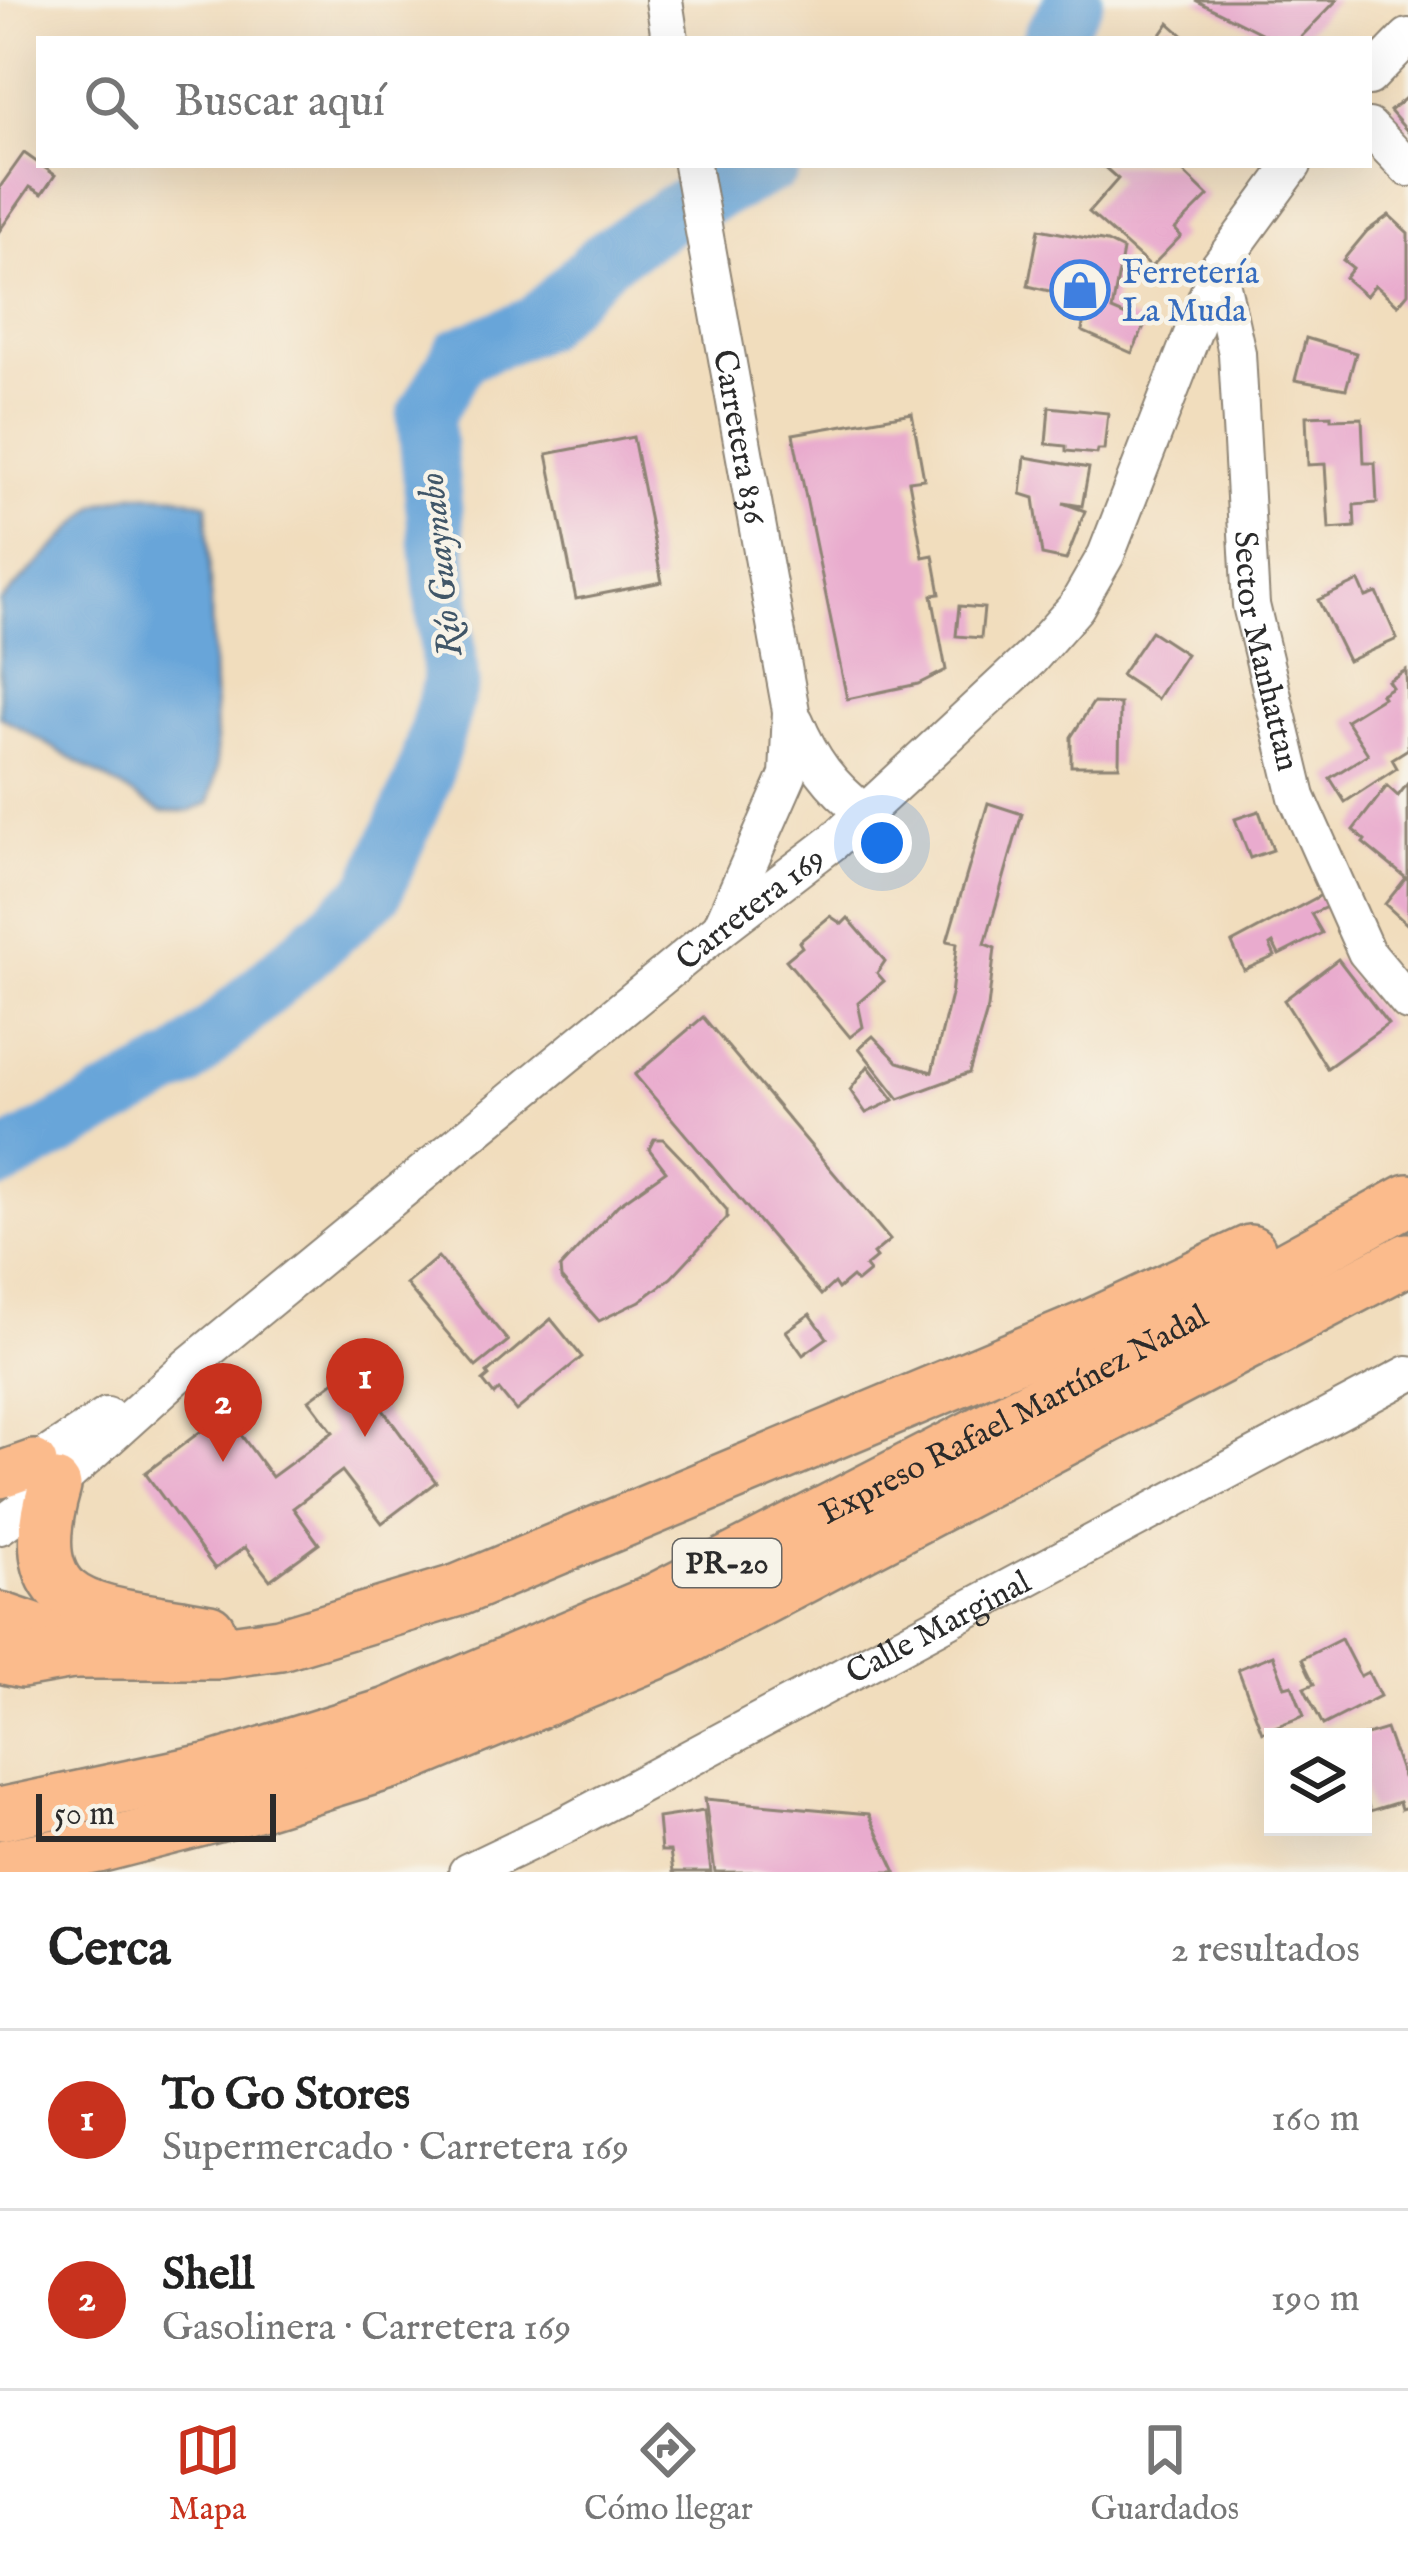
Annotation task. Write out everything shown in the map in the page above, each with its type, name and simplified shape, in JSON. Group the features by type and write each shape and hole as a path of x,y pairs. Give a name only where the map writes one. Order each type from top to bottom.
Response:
{"highway":[{"path":"0,1657 22,1662 73,1653 216,1653 280,1644 459,1590 1094,1324 1408,1178"},
{"name":"Expreso Rafael Martínez Nadal","path":"0,1814 211,1769 388,1714 649,1603 1060,1391 1408,1200"},
{"name":"Expreso Rafael Martínez Nadal","path":"0,1866 98,1847 233,1812 403,1759 669,1648 1408,1259"},
{"path":"22,1478 44,1523 43,1556 62,1592 104,1611 280,1644"},
{"path":"0,1618 73,1653"}],"street":[{"path":"664,0 670,36"},
{"path":"1372,74 1408,37"},
{"path":"1372,130 1408,168"},
{"name":"Carretera 836","path":"693,168 790,711 788,775 721,928"},
{"name":"Carretera 169","path":"0,1526 22,1478 187,1366 721,928 833,842 1030,659 1076,607 1106,555 1218,268 1291,168"},
{"name":"Sector Manhattan","path":"1218,268 1237,352 1251,605 1298,797 1366,952 1408,1002"},
{"name":"Carretera 836","path":"790,711 809,755 832,785 864,812"},
{"name":"Calle Marginal","path":"466,1872 563,1826 1408,1374"}],"water":[{"path":"133,494 177,496 207,504 217,769 209,803 189,811 162,812 0,716 0,602 97,505"}],"building":[{"path":"1195,0 1337,0 1302,36 1267,36"},
{"path":"1169,23 1184,36 1160,36"},
{"path":"1408,96 1408,132 1390,111"},
{"path":"24,153 36,162 36,168 55,175 42,194 30,187 0,230 0,187"},
{"path":"1105,168 1179,168 1208,196 1175,229 1181,236 1151,267 1089,212 1118,179"},
{"path":"1389,215 1408,233 1408,293 1398,305 1375,285 1366,296 1345,278 1353,268 1343,260 1367,231"},
{"name":"Ferretería La Muda","path":"1039,229 1107,242 1123,250 1112,310 1145,324 1132,353 1082,331 1084,317 1061,312 1062,294 1028,286"},
{"path":"1306,338 1356,353 1346,389 1295,380"},
{"path":"1049,407 1108,413 1104,450 1097,454 1066,451 1066,446 1046,444"},
{"path":"912,413 924,479 909,481 923,557 933,555 940,594 932,595 946,670 918,684 847,699 793,434"},
{"path":"1331,415 1331,419 1362,418 1364,463 1375,463 1377,503 1354,505 1355,527 1329,529 1325,464 1308,465 1306,416"},
{"path":"633,437 662,582 576,599 547,454"},
{"path":"1025,457 1089,468 1082,506 1063,503 1085,511 1066,560 1042,555 1034,498 1021,494"},
{"path":"1359,581 1366,597 1377,593 1397,639 1348,661 1318,600"},
{"path":"959,606 984,608 981,638 956,636"},
{"path":"1151,631 1186,654 1157,699 1121,675"},
{"path":"1406,670 1408,749 1392,759 1397,768 1345,802 1330,778 1368,754 1346,720 1383,697 1392,687 1388,681"},
{"path":"1093,703 1120,704 1119,766 1071,766 1071,737"},
{"path":"1408,783 1408,925 1385,904 1406,878 1353,830 1387,786 1398,796"},
{"path":"988,803 1022,814 985,944 995,948 988,1008 969,1073 899,1099 859,1048 873,1036 898,1062 932,1072 951,995 957,943 947,941"},
{"path":"1259,811 1273,850 1250,858 1235,819"},
{"path":"1325,893 1331,905 1311,914 1322,933 1279,955 1273,943 1275,956 1244,970 1232,943"},
{"path":"830,916 842,924 848,918 885,961 877,973 884,981 858,1003 863,1027 850,1037 786,960"},
{"path":"1338,959 1388,1024 1327,1068 1284,1000"},
{"path":"703,1017 890,1240 873,1254 876,1258 865,1267 869,1272 857,1282 852,1277 838,1289 834,1283 821,1295 635,1075"},
{"path":"868,1066 894,1100 866,1113 850,1090"},
{"path":"654,1139 663,1139 689,1166 727,1210 727,1218 671,1278 640,1301 599,1321 561,1278 560,1268 618,1205 666,1171 649,1149"},
{"path":"438,1257 508,1341 476,1367 406,1284"},
{"path":"810,1314 827,1338 803,1355 786,1331"},
{"path":"551,1319 582,1357 516,1411 499,1390 494,1395 483,1381"},
{"path":"366,1358 386,1385 372,1395 436,1482 382,1523 342,1471 293,1508 319,1544 270,1580 245,1547 215,1569 145,1473 225,1413 272,1477 333,1432 309,1400"},
{"path":"1341,1639 1360,1676 1368,1672 1380,1696 1323,1725 1304,1688 1314,1684 1302,1659"},
{"path":"1273,1655 1285,1687 1292,1685 1304,1716 1262,1732 1238,1669"},
{"path":"1386,1729 1403,1777 1408,1776 1408,1807 1401,1809 1399,1802 1372,1810 1372,1733"},
{"path":"705,1799 869,1814 896,1872 715,1872"},
{"path":"704,1811 711,1872 673,1872 670,1851 661,1851 658,1818"}],"waterway":[{"name":"Río Guaynabo","path":"1052,36 1075,0"},
{"name":"Río Guaynabo","path":"0,1161 183,1062 375,891 423,780 451,682 425,417 460,355 538,323 604,259 676,211 766,168"}],"place":[{"name":"Ferretería La Muda","path":"1080,290"},
{"name":"To Go Stores","path":"365,1437"},
{"name":"Shell","path":"223,1462"}]}
